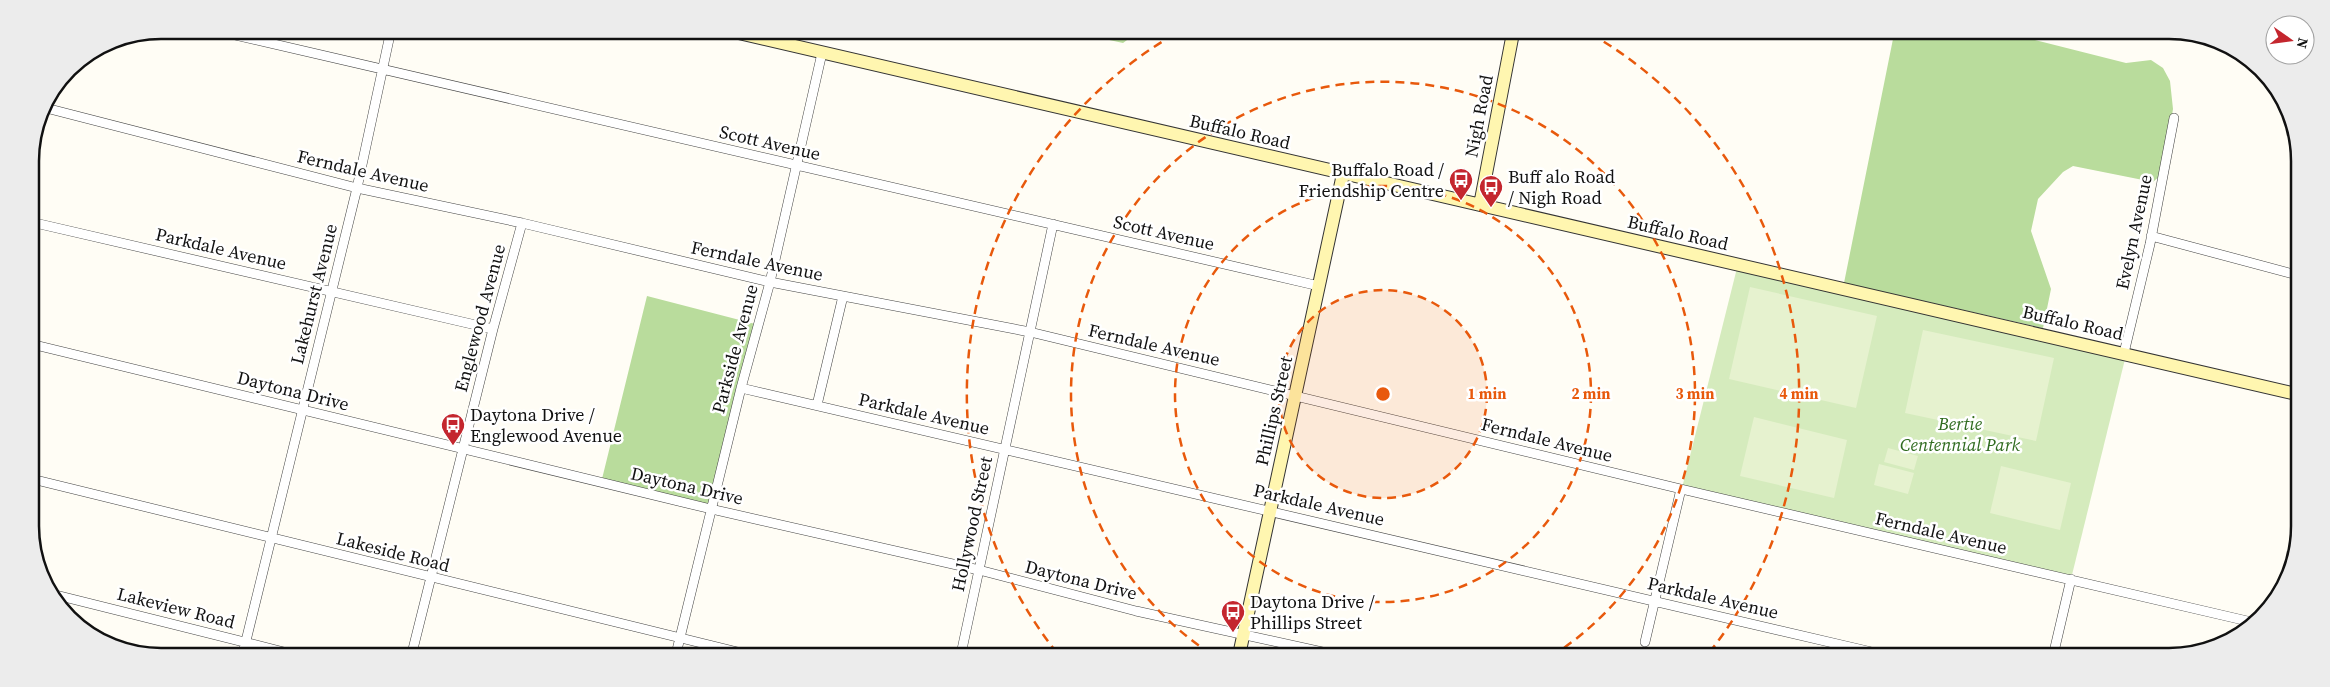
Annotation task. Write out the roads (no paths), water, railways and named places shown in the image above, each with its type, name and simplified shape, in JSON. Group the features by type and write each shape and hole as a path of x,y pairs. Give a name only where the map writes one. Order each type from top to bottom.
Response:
{"street":[{"name":"Scott Avenue","path":"252,39 1319,286"},
{"name":"Lakehurst Avenue","path":"244,648 330,291 357,188 389,39"},
{"name":"Buffalo Road","path":"765,39 2291,393"},
{"name":"Nigh Road","path":"1480,205 1512,39"},
{"name":"Parkside Avenue","path":"678,648 741,388 770,282 822,52"},
{"name":"Ferndale Avenue","path":"50,109 357,188 522,224 770,282 1030,332 2247,621"},
{"name":"Evelyn Avenue","path":"2124,353 2151,236 2174,118"},
{"name":"Phillips Street","path":"1240,648 1343,174"},
{"name":"Parkdale Avenue","path":"39,224 493,329"},
{"name":"Englewood Avenue","path":"413,648 462,448 522,224"},
{"name":"Hollywood Street","path":"962,648 1053,224"},
{"path":"2151,236 2291,273"},
{"path":"817,405 843,296"},
{"name":"Daytona Drive","path":"39,346 711,509 979,570 1136,611 1303,648"},
{"name":"Parkdale Avenue","path":"741,388 1854,648"},
{"name":"Lakeside Road","path":"39,481 270,539 721,648"},
{"path":"1645,642 1656,602 1681,488"},
{"path":"2055,648 2070,580"},
{"name":"Lakeview Road","path":"61,596 269,648"}],"place":[{"name":"Buffalo Road / Friendship Centre","path":"1461,201"},
{"name":"Buff alo Road / Nigh Road","path":"1491,208"},
{"name":"Daytona Drive / Englewood Avenue","path":"453,446"},
{"name":"Daytona Drive / Phillips Street","path":"1233,633"}],"park label":[{"name":"Bertie Centennial Park","path":"1960,434"}]}
